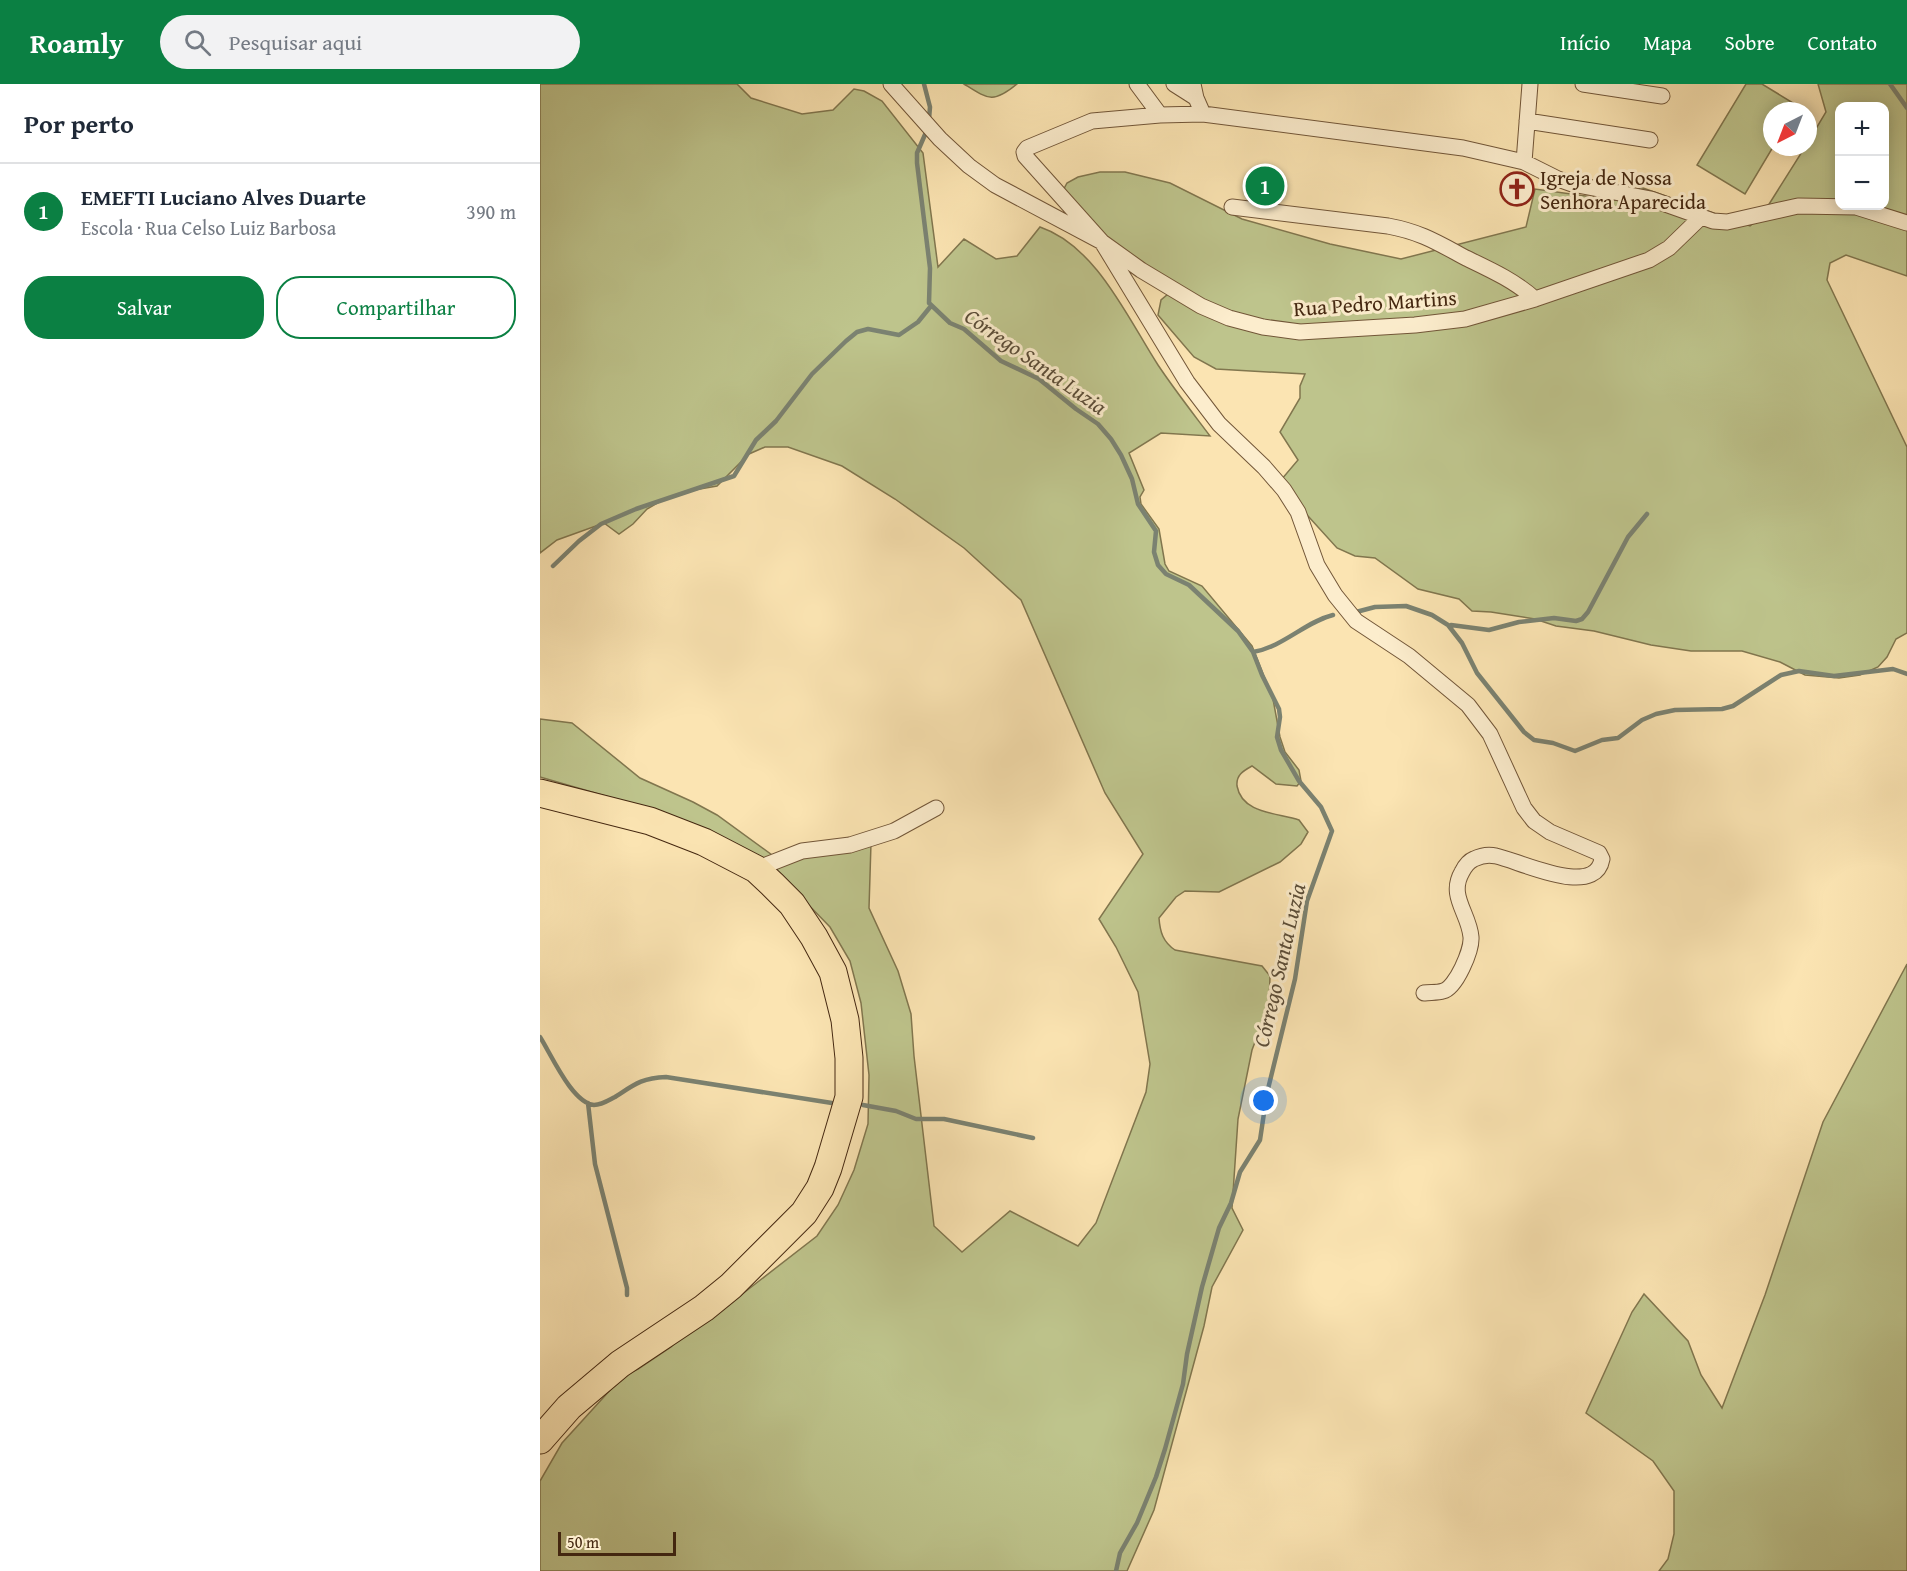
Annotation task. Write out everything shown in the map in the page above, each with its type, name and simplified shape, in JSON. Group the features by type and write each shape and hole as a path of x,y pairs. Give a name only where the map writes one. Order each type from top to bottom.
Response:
{"highway":[{"path":"540,793 650,821 704,842 756,870 792,904 814,937 833,972 848,1048 849,1097 828,1168 820,1188 804,1213 731,1286 704,1308 620,1364 568,1407 540,1440"}],"street":[{"name":"Rua Pedro Martins","path":"891,84 936,134 969,166 994,185 1102,243 1141,270 1201,306 1229,318 1263,327 1300,332 1415,325 1465,319 1535,299 1649,260 1669,248 1700,218"},
{"path":"1137,84 1160,115"},
{"path":"1174,84 1194,91 1203,114"},
{"path":"1524,162 1530,84"},
{"path":"1583,84 1662,96"},
{"path":"1424,993 1444,991 1452,985 1470,948 1471,936 1456,891 1459,877 1471,860 1483,855 1496,856 1567,877 1584,876 1596,872 1601,866 1602,859 1599,853 1550,832 1534,820 1524,808 1490,734 1468,705 1409,656 1356,621 1335,595 1317,565 1298,512 1284,490 1264,467 1229,435 1187,382 1102,243 1025,156 1024,152 1027,148 1092,121 1203,114 1463,148 1524,162 1572,184 1651,198 1700,218 1727,222 1798,206 1821,206 1856,207 1907,223"},
{"path":"1527,121 1650,140"},
{"path":"1232,207 1413,231 1505,277 1522,287 1535,299"},
{"path":"756,870 802,850 850,844 894,831 936,808"}],"green space":[{"path":"540,84 737,84 751,98 802,114 833,110 854,89 864,91 882,101 923,153 938,267 964,239 996,259 1017,256 1040,227 1060,236 1094,266 1122,305 1158,365 1210,436 1161,433 1129,453 1144,490 1140,497 1141,504 1159,529 1165,564 1169,571 1202,586 1252,646 1273,699 1285,752 1299,770 1301,781 1297,786 1276,784 1252,766 1239,776 1237,786 1240,795 1246,802 1262,811 1299,820 1308,832 1301,844 1280,862 1219,892 1185,891 1176,897 1159,918 1163,936 1175,950 1262,966 1270,976 1269,1005 1252,1050 1238,1119 1232,1208 1243,1230 1212,1287 1204,1326 1154,1510 1127,1571 540,1571 540,1481 562,1443 622,1377 671,1347 688,1329 741,1295 817,1236 838,1205 854,1170 868,1124 869,1075 861,1003 850,961 830,927 798,894 664,813 540,777 540,719 572,723 640,778 717,815 779,860 871,843 869,908 898,971 911,1014 934,1226 962,1252 1010,1211 1078,1246 1096,1223 1146,1092 1150,1064 1138,992 1116,947 1099,919 1143,854 1105,793 1021,600 964,548 895,499 842,466 788,447 765,447 749,454 717,486 664,499 647,509 633,524 619,534 604,523 557,540 540,553"},
{"path":"964,84 1017,84 1002,95 990,97"},
{"path":"1746,84 1762,84 1791,102 1763,102 1763,156 1768,156 1745,194 1697,165"},
{"path":"1818,84 1907,84 1907,276 1846,255 1830,263 1827,280 1907,447 1907,633 1896,639 1887,657 1878,667 1860,675 1839,678 1805,675 1780,662 1742,651 1691,651 1651,645 1594,631 1556,626 1535,619 1472,611 1459,599 1418,589 1375,558 1355,556 1337,548 1289,494 1281,480 1298,460 1280,432 1300,398 1300,386 1305,374 1216,369 1194,357 1158,315 1161,300 1168,294 1060,196 1067,183 1078,177 1100,172 1125,172 1170,183 1242,219 1330,244 1401,259 1526,227 1535,189 1622,201 1635,198 1640,187 1750,226 1761,217 1799,156 1817,156 1817,127 1826,112"},
{"path":"1907,964 1907,1571 1659,1571 1668,1559 1674,1534 1674,1491 1653,1461 1586,1413 1632,1312 1644,1294 1688,1341 1701,1375 1722,1408 1765,1295 1823,1122"}],"waterway":[{"name":"Córrego Santa Luzia","path":"924,84 930,107 929,119"},
{"path":"1890,84 1907,108"},
{"name":"Córrego Santa Luzia","path":"927,130 917,153 917,163 930,268 929,303 950,323 964,329 1001,361 1039,379 1098,424 1111,439 1132,479 1138,504 1156,531 1154,552 1158,565 1166,574 1189,585 1238,631 1253,652 1279,709 1277,737 1281,750 1299,781 1321,807 1332,831 1307,901 1295,979 1267,1093 1260,1140 1240,1172 1231,1203 1219,1228 1202,1287 1187,1354 1183,1384 1165,1449 1137,1523 1120,1553 1116,1571"},
{"path":"553,566 601,524 636,509 734,476 756,440 776,421 812,374 846,341 857,332 868,329 899,335 918,322 931,306"},
{"path":"1451,625 1489,630 1519,622 1554,618 1576,621 1582,619 1588,612 1628,537 1647,514"},
{"path":"1356,612 1375,607 1406,606 1432,615 1448,625 1462,643 1477,673 1524,732 1534,740 1553,743 1575,751 1602,740 1618,738 1642,720 1656,714 1675,710 1722,709 1733,706 1781,675 1799,671 1834,676 1893,669 1907,674"},
{"path":"1253,652 1274,645 1313,623 1333,615"},
{"path":"540,1037 570,1087 578,1096 594,1105 608,1101 639,1083 666,1077 832,1103"},
{"path":"588,1103 595,1164 627,1295"},
{"path":"863,1105 896,1111 916,1119 944,1119 1033,1138"}],"place":[{"name":"EMEFTI Luciano Alves Duarte","path":"1265,186"},
{"name":"Igreja de Nossa Senhora Aparecida","path":"1517,189"}]}
